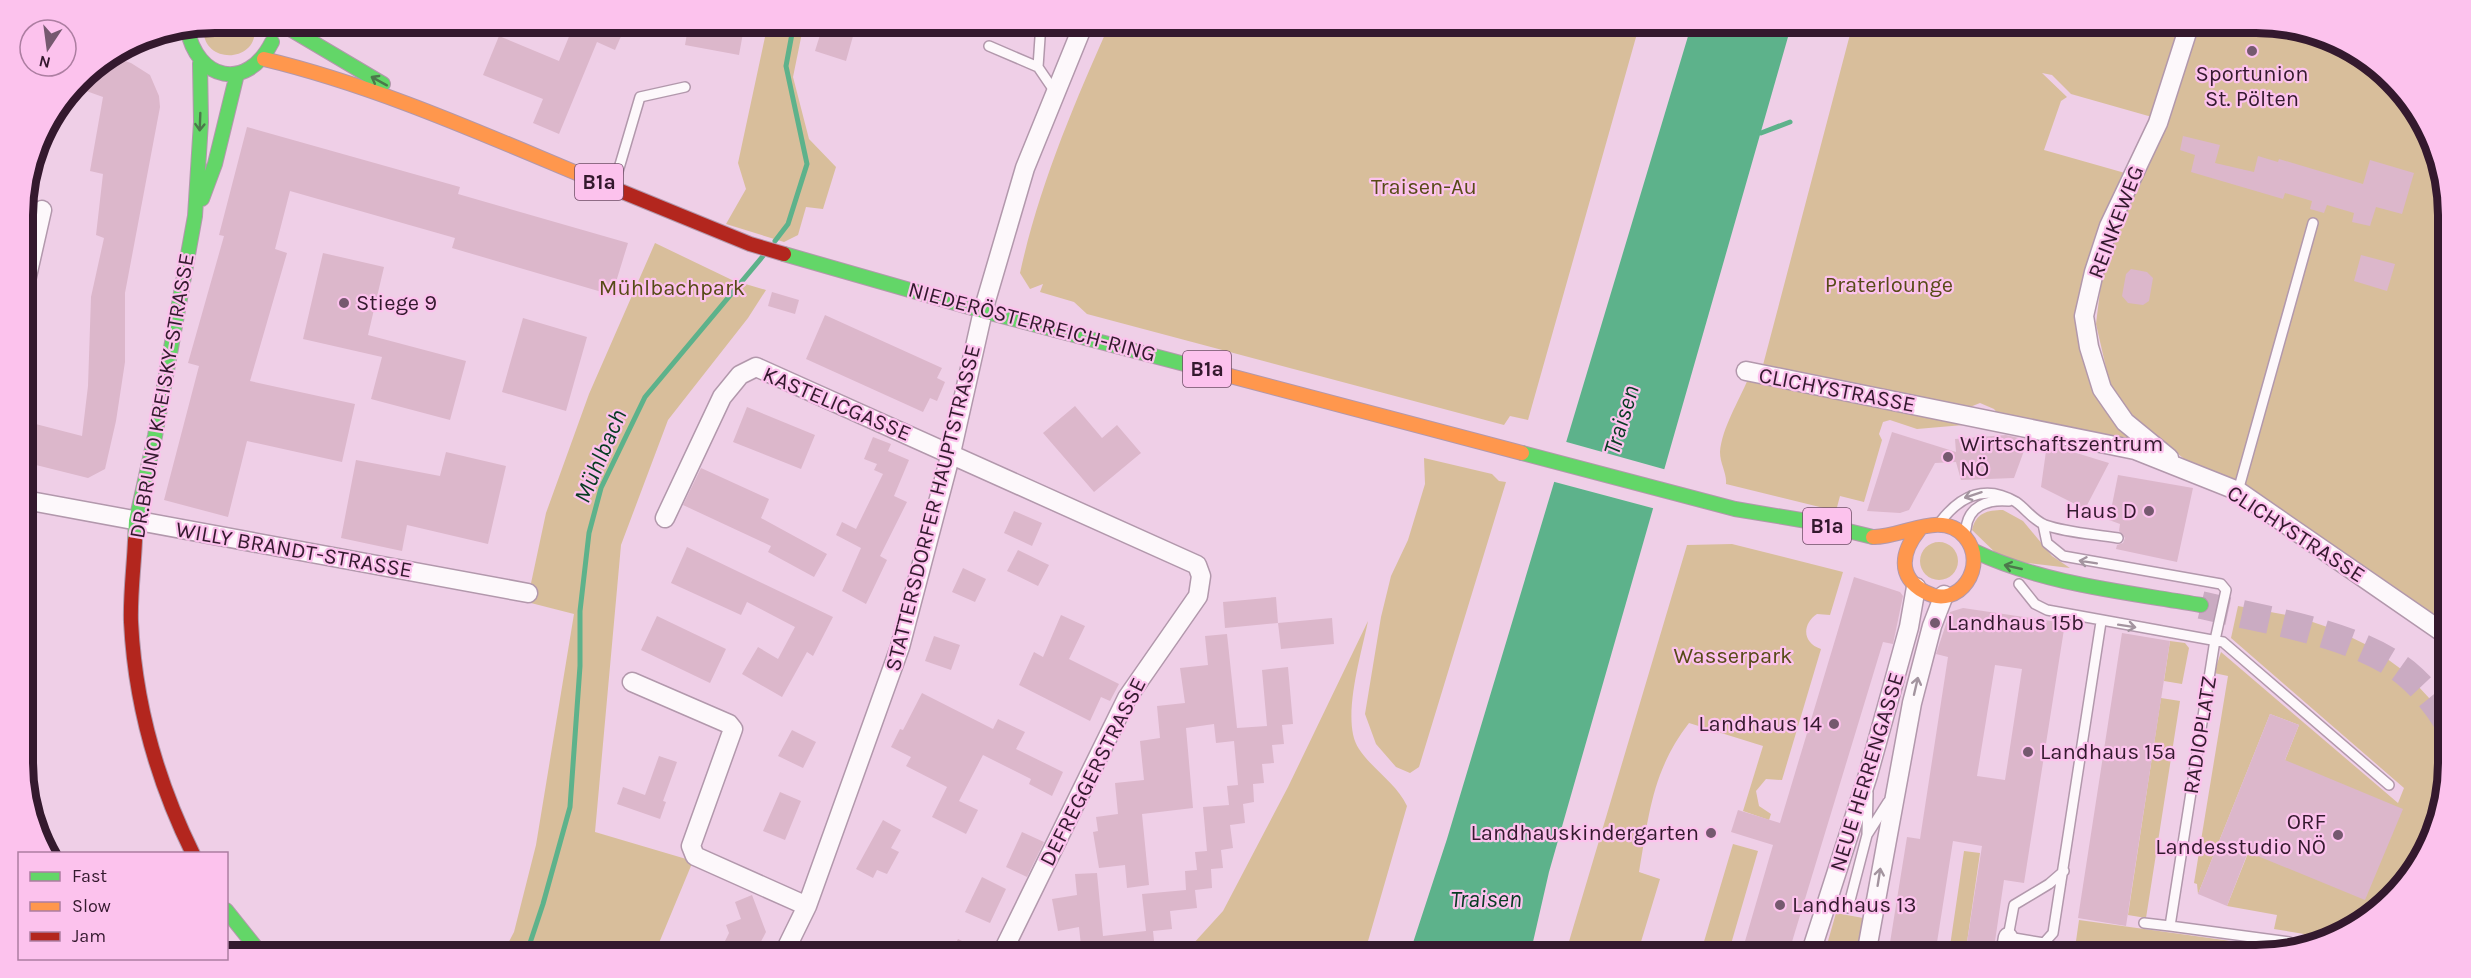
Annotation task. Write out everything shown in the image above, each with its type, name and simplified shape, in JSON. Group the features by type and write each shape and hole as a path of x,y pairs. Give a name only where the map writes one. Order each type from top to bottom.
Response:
{"main road":[{"path":"187,36 200,63 224,74 237,74 256,66 264,59 273,39 273,33"},
{"name":"NIEDERÖSTERREICH-RING","path":"298,33 354,68 448,120"},
{"name":"NIEDERÖSTERREICH-RING","path":"264,59 297,67 448,120 750,244 983,311 1735,509 1820,539"},
{"name":"DR.BRUNO KREISKY-STRASSE","path":"190,852 160,780 136,678 131,620 136,521 155,436 195,216 201,122 200,63"},
{"name":"DR.BRUNO KREISKY-STRASSE","path":"195,216 215,164 237,74"},
{"name":"NIEDERÖSTERREICH-RING","path":"1735,509 1792,518 1866,536 1879,537 1938,525"},
{"path":"1919,530 1907,543 1899,567 1916,587 1927,593 1944,596 1959,591 1965,586 1974,569 1974,551 1966,537 1958,530 1938,525"},
{"path":"1974,551 2005,566 2110,590 2200,605"},
{"path":"1965,586 1983,582"},
{"path":"2012,583 2056,589 2110,590"},
{"path":"228,912 254,945"}],"street":[{"name":"STATTERSDORFER HAUPTSTRASSE","path":"788,945 807,906 900,647 951,453 983,311 1025,168 1079,33"},
{"name":"REINKEWEG","path":"2180,466 2125,422 2102,389 2089,347 2084,316 2094,272 2109,226 2158,123 2187,33"},
{"path":"33,240 42,210"},
{"name":"KASTELICGASSE","path":"665,518 722,397 740,375 756,368 1197,564 1201,576 1198,596"},
{"name":"CLICHYSTRASSE","path":"1746,371 2135,450 2180,466 2238,492 2438,629"},
{"name":"WILLY BRANDT-STRASSE","path":"33,502 136,521 312,546 528,593"},
{"name":"NEUE HERRENGASSE","path":"1813,945 1868,775 1910,627 1916,587"},
{"name":"DEFREGGERSTRASSE","path":"1006,945 1127,698 1198,596"},
{"name":"NEUE HERRENGASSE","path":"1868,945 1882,857 1900,778 1921,666 1944,596"},
{"path":"632,682 729,724 733,729 691,846 695,856 807,906"},
{"path":"2007,945 2008,937"}],"lane":[{"path":"1038,67 1040,33"},
{"path":"989,46 1038,67 1055,92"},
{"path":"613,187 640,97 686,87"},
{"path":"2238,492 2313,223"},
{"path":"1938,525 1958,503 1973,494 1995,493 2017,503 2043,524 2118,538"},
{"path":"1966,537 1967,519 1980,505 1996,501 2017,503"},
{"name":"RADIOPLATZ","path":"2043,524 2047,543 2063,556 2221,584 2226,590 2214,640 2170,926"},
{"path":"2012,583 2030,600 2047,610 2102,622 2223,642 2389,785"},
{"path":"2064,871 2049,884 2014,905 2008,937 2044,943 2050,940 2054,933 2064,871 2102,622"},
{"path":"1848,908 1867,835 1868,775"},
{"path":"1867,835 1884,811 1900,778"},
{"path":"2144,922 2287,942"}],"green space":[{"path":"205,33 254,33 249,47 241,53 230,55 211,48"},
{"path":"766,33 802,33 793,77 809,139 836,167 823,209 806,207 798,235 784,242 726,224 746,189 738,163"},
{"name":"Traisen-Au","path":"1106,33 1637,33 1528,420 1510,416 1504,425 1087,314 1074,302 1040,292 1043,284 1030,289 1020,273 1047,177"},
{"name":"Praterlounge","path":"1850,33 2179,33 2152,117 2071,94 2052,75 2042,73 2067,97 2061,101 2044,150 2125,173 2079,333 2133,436 2130,442 1998,414 1994,409 1980,403 1970,407 1763,365"},
{"path":"2182,33 2268,33 2314,43 2357,64 2393,95 2414,124 2424,146 2432,168 2438,215 2438,623 2192,465 2155,436 2123,406 2110,385 2096,324 2102,274"},
{"name":"Mühlbachpark","path":"655,243 732,280 766,290 748,318 668,420 621,545 595,832 693,861 658,945 507,945 514,932 536,845 574,614 527,602 546,513 589,394"},
{"path":"1748,379 1975,424 1917,429 1890,420 1883,422 1879,434 1882,440 1864,502 1840,496 1836,511 1726,484 1720,456 1721,443 1727,424"},
{"path":"1424,458 1492,474 1499,481 1506,482 1419,767 1410,773 1396,767 1376,744 1365,714 1381,617 1391,576 1408,540 1425,484"},
{"path":"2003,510 2023,521 2052,556 2070,568 2003,560 1972,530 1979,516"},
{"path":"1939,542 1952,548 1958,561 1952,574 1939,580 1926,574 1920,561 1926,548"},
{"name":"Wasserpark","path":"1732,544 1843,572 1830,615 1817,614 1807,628 1807,638 1821,649 1782,780 1766,779 1756,791 1759,806 1771,814 1769,820 1743,811 1763,746 1689,723 1667,759 1649,812 1639,872 1660,879 1640,945 1568,945 1687,545"},
{"path":"2238,606 2298,617 2336,630 2371,647 2405,672 2438,708 2438,775 2434,798 2419,843 2407,864 2393,883 2367,907 2347,921 2303,938 2304,934 2274,929 2277,915 2227,906 2299,725 2270,714 2198,894 2197,884 2194,883 2228,676 2214,673 2221,652 2398,803 2404,788 2231,638"},
{"path":"1368,621 1354,686 1352,722 1354,737 1365,757 1403,798 1407,806 1367,945 1192,945 1223,911 1288,787"},
{"path":"2170,641 2185,643 2189,648 2182,684 2164,681"},
{"path":"2161,698 2180,701 2146,918 2128,915"},
{"path":"1733,844 1758,851 1731,944 1703,945"},
{"path":"1964,851 1980,853 1967,945 1950,945"},
{"path":"1836,913 1863,918 1859,945 1827,945"},
{"path":"2079,920 2260,945 2075,945"}],"water":[{"name":"Traisen","path":"1689,33 1789,33 1549,872 1532,945 1412,945 1447,839"}],"pier":[{"path":"1563,441 1667,470 1656,509 1551,481"}],"building":[{"path":"570,33 622,33 615,50 597,42 559,134 533,123 543,99 483,75 499,36 559,61"},
{"path":"687,33 743,33 739,55 685,45"},
{"path":"821,33 854,33 846,61 815,51"},
{"path":"121,59 150,75 159,96 160,107 125,293 125,362 116,421 105,469 88,478 33,464 33,423 82,436 88,386 91,297 104,238 96,235 103,174 90,171 103,97 83,90"},
{"path":"247,127 460,187 458,194 628,243 612,295 452,248 455,238 290,191 275,249 287,253 250,381 355,404 342,462 247,441 228,517 164,500 199,366 188,363 224,236 219,235"},
{"path":"2183,136 2220,145 2215,163 2254,172 2258,156 2278,162 2279,159 2363,184 2370,160 2414,173 2402,214 2376,207 2370,226 2352,222 2354,213 2327,205 2324,213 2310,209 2312,201 2285,193 2283,199 2191,172 2195,155 2180,150"},
{"path":"323,253 384,267 368,335 466,361 450,420 371,399 382,357 303,339"},
{"path":"2361,255 2395,264 2387,291 2354,281"},
{"path":"2131,269 2147,272 2153,278 2149,301 2143,305 2128,303 2122,296 2126,274"},
{"path":"772,292 799,300 795,314 768,306"},
{"path":"825,315 942,368 937,378 945,382 937,401 930,398 923,412 806,359"},
{"path":"523,318 587,337 566,411 502,392"},
{"path":"1075,406 1102,438 1117,425 1141,453 1094,492 1043,433"},
{"path":"747,407 815,435 801,469 733,442"},
{"path":"1892,432 1956,452 1955,439 2006,435 2028,440 2014,478 1961,480 1956,462 1935,463 1909,510 1900,513 1867,511"},
{"path":"873,437 891,444 888,451 909,460 894,496 907,502 880,556 887,560 866,604 842,591 861,548 836,535 842,522 856,529 883,474 874,470 877,464 864,459"},
{"path":"2047,444 2109,463 2085,509 2041,487"},
{"path":"446,452 506,466 488,544 407,525 402,551 341,538 356,460 440,476"},
{"path":"701,468 769,499 761,518 827,554 814,577 768,552 771,546 683,505"},
{"name":"Haus D","path":"2118,475 2193,488 2177,562 2116,549 2125,538 2119,531 2120,524 2109,520"},
{"path":"1014,511 1042,523 1032,546 1004,533"},
{"path":"687,547 833,617 813,656 807,652 782,697 742,674 758,647 778,659 795,627 747,602 741,615 671,583"},
{"path":"1018,550 1049,565 1038,586 1007,571"},
{"path":"963,568 986,579 975,602 952,592"},
{"path":"1854,577 1900,592 1903,596 1893,644 1883,642 1791,945 1744,945 1773,845 1731,832 1738,810 1780,823"},
{"path":"1276,597 1278,623 1225,628 1223,602"},
{"path":"1963,608 2065,623 2024,883 2004,880 1994,945 1967,945 1982,846 1953,841 1937,945 1890,945 1907,837 1920,839 1948,657 1936,654 1950,612","holes":["1995,665 2022,669 2005,780 1977,776"]},
{"path":"1061,615 1085,626 1069,659 1119,684 1110,701 1101,697 1090,721 1019,685 1034,652 1043,657"},
{"path":"657,616 726,649 710,683 641,650"},
{"path":"1332,618 1334,644 1281,649 1278,623"},
{"path":"2122,633 2170,641 2126,926 2078,918"},
{"path":"1227,634 1237,728 1267,726 1262,670 1288,667 1293,724 1282,725 1284,744 1272,745 1274,763 1262,764 1264,783 1253,784 1254,802 1243,804 1245,823 1230,825 1233,848 1221,850 1223,868 1211,869 1212,888 1195,890 1197,908 1170,911 1172,929 1153,931 1154,945 1081,945 1079,927 1058,931 1052,899 1077,895 1075,874 1097,873 1103,936 1146,931 1142,894 1186,890 1185,871 1197,870 1195,852 1207,851 1203,807 1229,805 1227,786 1238,785 1234,741 1216,743 1214,724 1186,728 1193,808 1142,814 1149,885 1127,888 1125,865 1099,868 1093,832 1098,831 1096,817 1118,814 1115,783 1144,780 1140,741 1160,738 1157,706 1185,703 1180,668 1208,665 1205,636"},
{"path":"934,636 960,645 951,670 925,661"},
{"path":"922,693 993,729 998,719 1025,732 1016,749 1063,772 1052,796 1029,784 1031,779 983,755 959,801 978,810 966,834 932,817 947,787 906,766 911,757 891,747 900,729 903,730"},
{"path":"2270,714 2299,725 2285,760 2403,809 2365,900 2248,852 2227,906 2198,894"},
{"path":"792,730 816,742 803,768 778,756"},
{"path":"659,756 677,762 663,801 666,802 660,819 617,804 623,787 645,795"},
{"path":"780,792 801,801 785,840 763,831"},
{"path":"883,820 901,830 891,848 899,852 887,874 877,870 873,878 856,869"},
{"path":"1022,832 1044,842 1027,877 1006,867"},
{"path":"982,877 1006,889 990,923 965,912"},
{"path":"752,895 766,932 759,945 723,945 729,933 726,925 741,919 735,902"},
{"path":"958,939 970,945 955,945"}],"waterway":[{"name":"Mühlbach","path":"775,241 788,224 807,164 786,66 792,33"},
{"path":"1761,133 1790,122"},
{"name":"Mühlbach","path":"529,945 570,807 580,666 580,611 589,533 601,488 645,397 763,256"}],"tunnel":[{"path":"2201,605 2308,629 2361,647 2406,673 2438,709"}],"traffic: fast":[{"path":"297,33 383,84"},
{"path":"189,35 192,46 201,60 212,69 224,74 237,74 250,68 262,58 272,42"},
{"path":"135,540 136,521 155,436 195,216 201,122 200,63"},
{"path":"202,199 215,164 237,74"},
{"path":"784,254 983,311 1215,372"},
{"path":"1522,453 1735,509 1807,521 1873,537"},
{"path":"1974,551 2028,572 2085,586 2201,605"},
{"path":"228,912 254,945"}],"traffic: slow":[{"path":"264,59 389,97 591,179"},
{"path":"1215,372 1522,453"},
{"path":"1873,537 1933,525 1945,525 1956,529 1972,548 1974,560 1972,572 1967,582 1959,590 1949,595 1937,596 1925,592 1909,579 1906,571 1906,555 1919,530"}],"traffic: jam":[{"path":"591,179 750,244 784,254"},
{"path":"135,540 131,622 137,682 159,770 192,852"}],"place":[{"name":"Sportunion St. Pölten","path":"2252,51"},
{"name":"Stiege 9","path":"344,303"},
{"name":"Wirtschaftszentrum NÖ","path":"1948,457"},
{"name":"Haus D","path":"2149,511"},
{"name":"Landhaus 15b","path":"1935,623"},
{"name":"Landhaus 14","path":"1834,724"},
{"name":"Landhaus 15a","path":"2028,752"},
{"name":"Landhauskindergarten","path":"1711,833"},
{"name":"ORF Landesstudio NÖ","path":"2338,835"},
{"name":"Landhaus 13","path":"1780,905"}]}
